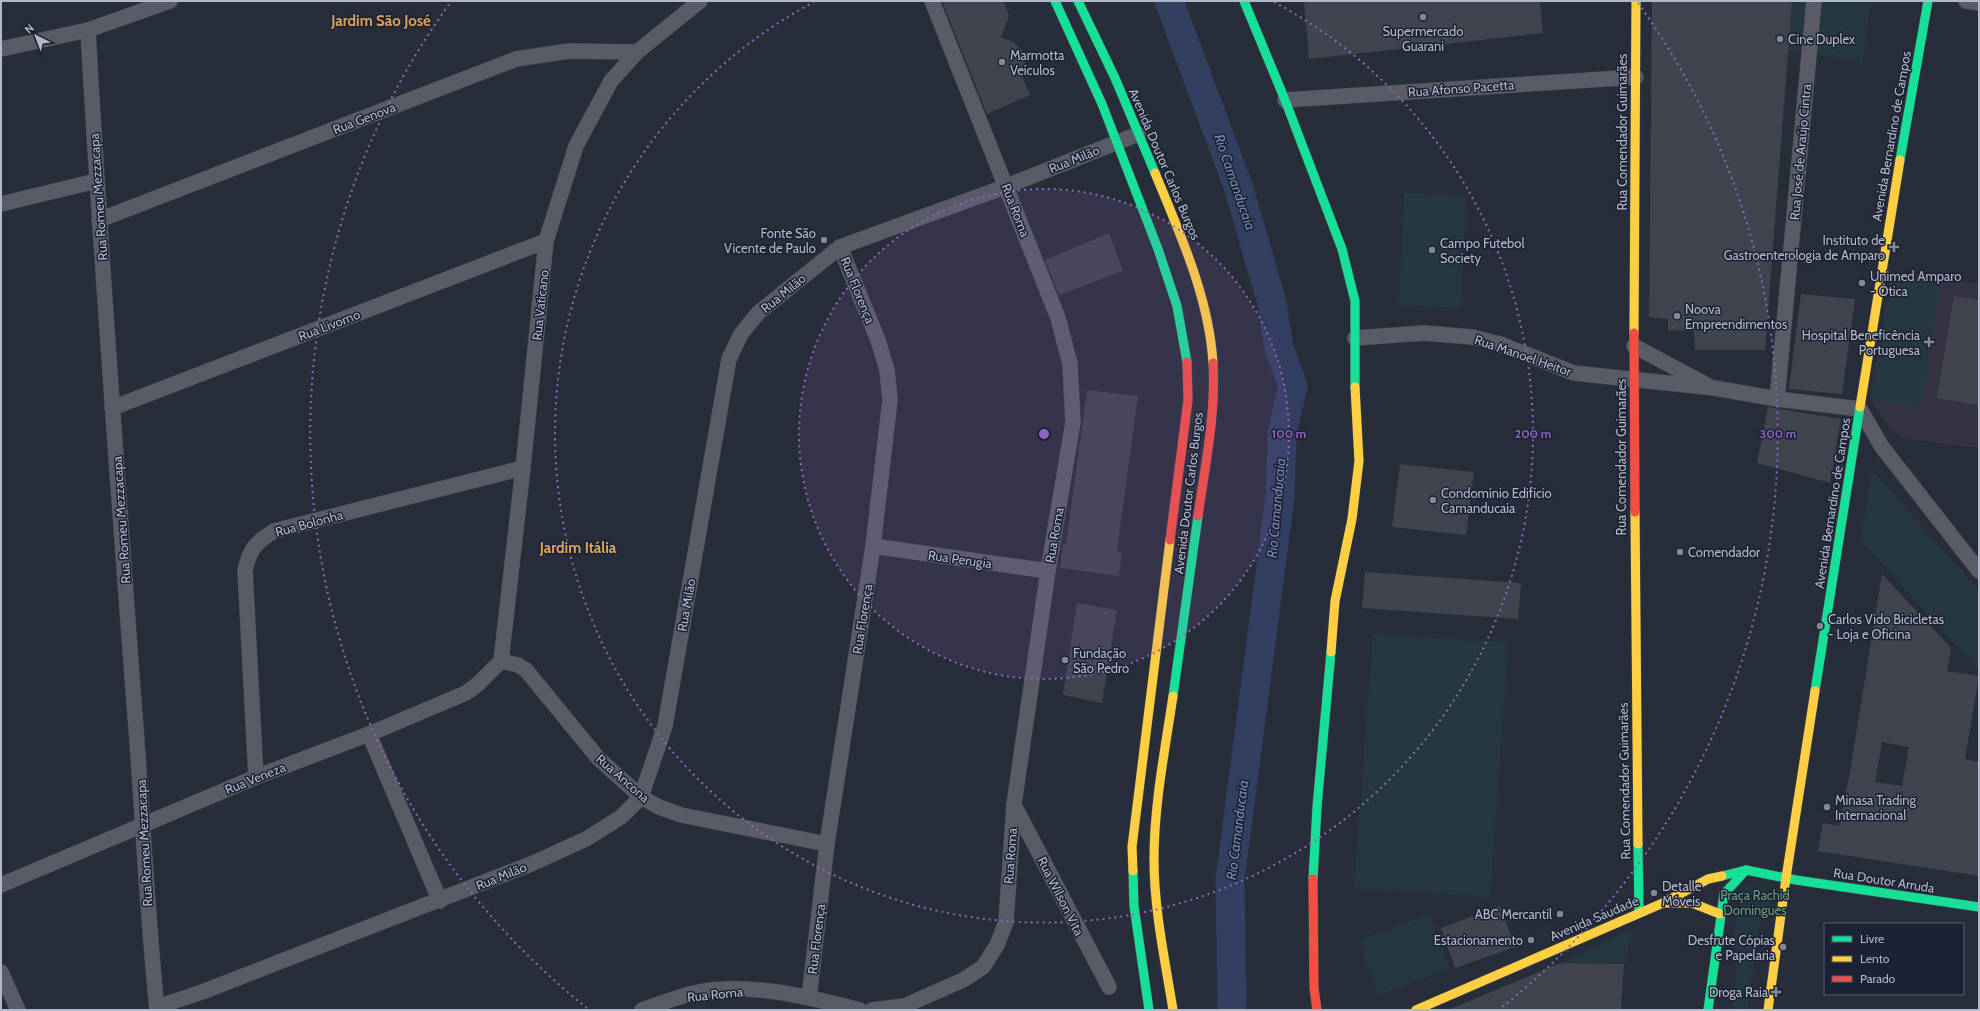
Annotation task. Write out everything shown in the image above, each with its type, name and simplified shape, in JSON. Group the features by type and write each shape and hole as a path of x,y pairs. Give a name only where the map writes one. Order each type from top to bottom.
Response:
{"street":[{"path":"1,49 88,30 170,1"},
{"name":"Rua Vaticano","path":"501,661 523,468 546,241 576,146 612,81 637,52 700,1"},
{"name":"Rua Roma","path":"872,1010 904,1006 963,980 983,967 997,945 1006,922 1014,804 1048,571 1073,422 1070,364 1058,318 1007,186 932,1"},
{"name":"Avenida Doutor Carlos Burgos","path":"1055,1 1102,104 1158,249 1175,299 1187,360 1188,400 1132,847 1134,906 1148,1010"},
{"name":"Avenida Doutor Carlos Burgos","path":"1078,1 1115,78 1188,252 1206,316 1212,349 1214,383 1209,439 1155,821 1154,861 1157,906 1173,1010"},
{"path":"1244,1 1286,100 1342,249 1355,301 1354,383 1359,461 1352,519 1335,601 1317,807 1312,894 1314,988 1317,1010"},
{"name":"Rua Comendador Guimarães","path":"1636,1 1634,380 1638,912"},
{"name":"Rua José de Araújo Cintra","path":"1777,399 1814,1"},
{"name":"Avenida Bernardino de Campos","path":"1768,1010 1786,878 1860,409 1900,160 1928,1"},
{"path":"1966,1 1979,3"},
{"name":"Rua Romeu Mezzacapa","path":"88,30 96,181 112,408 144,824 146,898 157,1008"},
{"name":"Rua Genova","path":"99,220 516,59 540,54 569,51 637,52"},
{"name":"Rua Afonso Pacetta","path":"1286,100 1636,77"},
{"name":"Rua Milão","path":"157,1008 202,992 531,864 586,839 621,817 641,797 665,726 730,359 741,334 758,313 840,247 1007,186 1138,134"},
{"path":"1,204 96,181"},
{"name":"Rua Livorno","path":"112,408 546,241"},
{"name":"Rua Florença","path":"809,998 827,844 873,546 890,400 887,370 878,340 840,247"},
{"name":"Rua Manoel Heitor","path":"1355,338 1424,333 1472,337 1500,344 1574,373 1714,388 1777,399 1860,409"},
{"name":"Rua Manoel Heitor","path":"1634,346 1714,388"},
{"path":"1860,409 1882,447 1979,571"},
{"name":"Rua Bolonha","path":"256,777 245,570 249,554 258,542 274,531 523,468"},
{"name":"Rua Perugia","path":"873,546 1048,571"},
{"name":"Rua Ancona","path":"501,661 526,670 598,758 641,797 659,807 681,815 827,844"},
{"name":"Rua Veneza","path":"1,885 256,777 369,734 466,693 478,684 501,661"},
{"path":"369,734 440,900"},
{"name":"Rua Wilson Vita","path":"1014,804 1109,987"},
{"path":"1708,1010 1720,914 1724,894 1746,870"},
{"name":"Avenida Saudade","path":"1416,1010 1663,902 1708,879 1746,870 1786,878"},
{"name":"Rua Doutor Arruda","path":"1786,878 1979,907"},
{"path":"1663,902 1692,903 1720,914"},
{"path":"1,972 18,1010"},
{"name":"Rua Roma","path":"642,1010 695,993 737,988 809,998 860,1010"}],"shaded area":[{"name":"Hospital Beneficência Portuguesa","path":"1892,271 1979,284 1979,448 1901,438 1892,431 1870,400"}],"green space":[{"path":"1790,1 1871,1 1862,65 1849,59 1785,50"},
{"name":"Campo Futebol Society","path":"1404,193 1466,196 1461,308 1399,305"},
{"path":"1892,271 1942,279 1921,408 1870,400"},
{"path":"1872,470 1979,591 1979,671 1861,540"},
{"path":"1373,634 1508,643 1490,897 1354,888"},
{"name":"Praça Rachid Domingues","path":"1747,887 1766,889 1770,896 1769,909 1761,917 1748,1003 1750,1010 1733,1010 1738,951 1732,945 1741,893"},
{"path":"1430,914 1450,969 1378,995 1359,940"},
{"path":"1631,929 1626,962 1562,963"}],"building":[{"path":"942,1 1002,1 1005,4 1009,16 1001,37 1013,42 1022,50 1025,62 1021,74 1030,95 987,114"},
{"name":"Supermercado Guarani","path":"1304,1 1540,1 1543,33 1309,59"},
{"path":"1652,1 1792,1 1765,350 1695,350 1694,331 1668,330 1668,319 1649,317"},
{"path":"1109,233 1123,271 1059,295 1045,260"},
{"path":"1801,294 1855,299 1842,394 1789,389"},
{"path":"1954,296 1979,300 1979,405 1937,398"},
{"path":"1087,390 1138,396 1117,551 1122,552 1119,576 1060,568 1063,544 1066,544"},
{"path":"1768,407 1841,419 1830,483 1757,463"},
{"name":"Condomínio Edifício Camanducaia","path":"1400,464 1474,472 1466,535 1392,527"},
{"path":"1365,572 1521,583 1518,619 1362,608"},
{"path":"1882,574 1951,648 1947,671 1979,676 1965,759 1979,762 1979,876 1818,851 1823,823 1839,826 1849,778","holes":["1882,742 1909,747 1902,786 1875,782"]},
{"name":"Fundação São Pedro","path":"1077,603 1117,610 1102,703 1063,695"},
{"path":"1500,906 1515,947 1455,968 1441,928"},
{"path":"1560,963 1624,964 1621,1010 1448,1010"}],"waterway":[{"name":"Rio Camanducaia","path":"1169,1 1238,186 1272,303 1279,348 1293,386 1282,434 1280,497 1230,880 1232,1010"}],"traffic: fast":[{"path":"1055,1 1102,104 1158,249 1177,306 1187,362"},
{"path":"1078,1 1115,78 1155,173"},
{"path":"1244,1 1285,100 1342,249 1355,301 1355,387"},
{"path":"1900,160 1928,1"},
{"path":"1815,691 1860,407"},
{"path":"1173,696 1198,516"},
{"path":"1313,879 1317,807 1331,652"},
{"path":"1638,844 1639,912"},
{"path":"1722,876 1746,870 1796,880 1979,907"},
{"path":"1708,1010 1724,894 1746,870"},
{"path":"1133,871 1134,906 1149,1010"}],"traffic: slow":[{"path":"1634,333 1636,1"},
{"path":"1860,407 1900,160"},
{"path":"1155,173 1192,266 1206,314 1213,363"},
{"path":"1331,652 1335,601 1352,519 1359,461 1355,387"},
{"path":"1635,512 1638,844"},
{"path":"1133,871 1132,847 1170,540"},
{"path":"1768,1010 1786,878 1815,691"},
{"path":"1173,696 1163,757 1154,839 1154,878 1158,916 1173,1010"},
{"path":"1416,1010 1663,903 1708,879 1722,876"},
{"path":"1664,903 1692,903 1720,914"}],"traffic: jam":[{"path":"1634,333 1635,512"},
{"path":"1170,540 1188,400 1187,362"},
{"path":"1198,516 1207,459 1213,401 1213,363"},
{"path":"1313,879 1314,988 1317,1010"}],"place":[{"name":"Supermercado Guarani","path":"1423,17"},
{"name":"Cine Duplex","path":"1780,39"},
{"name":"Marmotta Veículos","path":"1002,62"},
{"name":"Fonte São Vicente de Paulo","path":"824,240"},
{"name":"Instituto de Gastroenterologia de Amparo","path":"1894,247"},
{"name":"Campo Futebol Society","path":"1432,250"},
{"name":"Unimed Amparo - Ótica","path":"1862,283"},
{"name":"Noova Empreendimentos","path":"1677,316"},
{"name":"Hospital Beneficência Portuguesa","path":"1929,342"},
{"name":"Condomínio Edifício Camanducaia","path":"1433,500"},
{"name":"Comendador","path":"1680,552"},
{"name":"Carlos Vido Bicicletas - Loja e Oficina","path":"1820,626"},
{"name":"Fundação São Pedro","path":"1065,660"},
{"name":"Minasa Trading Internacional","path":"1827,807"},
{"name":"Detalle Móveis","path":"1654,893"},
{"name":"ABC Mercantil","path":"1560,914"},
{"name":"Estacionamento","path":"1531,940"},
{"name":"Desfrute Cópias e Papelaria","path":"1783,947"},
{"name":"Droga Raia","path":"1776,992"}],"district":[{"name":"Jardim São José","path":"381,21"},
{"name":"Jardim Itália","path":"578,548"}]}
